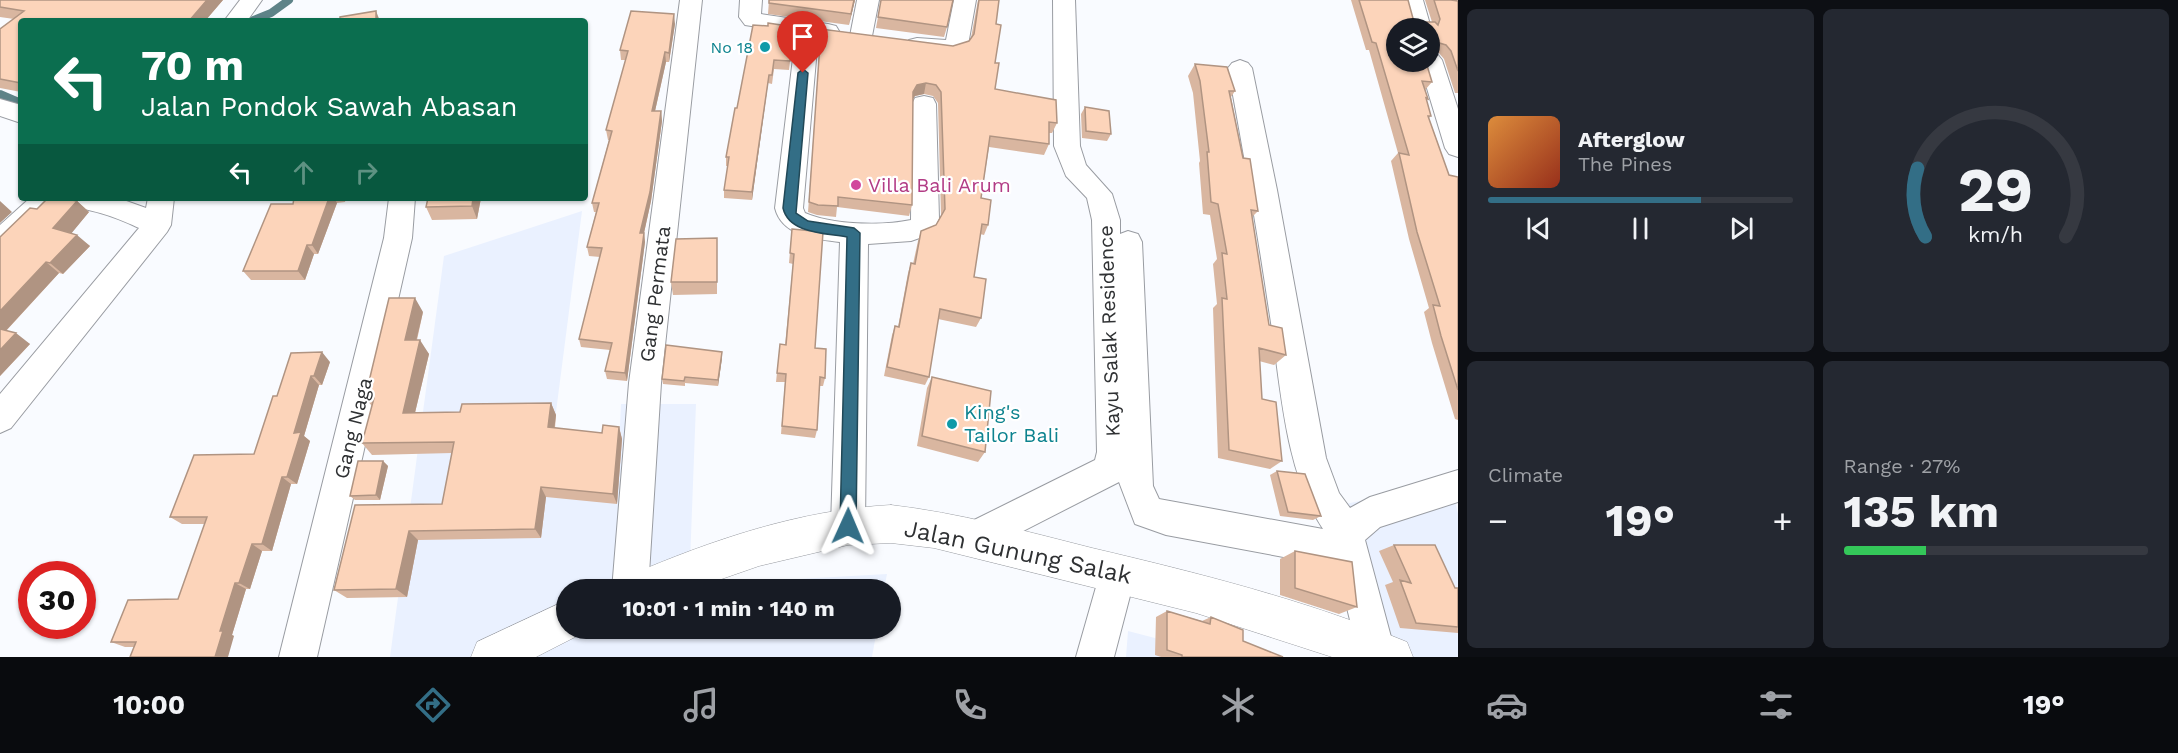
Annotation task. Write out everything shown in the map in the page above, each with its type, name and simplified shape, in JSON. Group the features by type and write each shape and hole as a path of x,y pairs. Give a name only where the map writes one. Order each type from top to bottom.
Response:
{"street":[{"path":"237,18 251,0"},
{"name":"Gang Permata","path":"631,579 645,383 691,0"},
{"path":"751,0 750,17 753,20 939,48 950,48 957,45 965,0"},
{"path":"868,0 879,39"},
{"name":"Kayu Salak Residence","path":"974,538 1110,470 1114,452 1106,220 1099,194 1074,169 1066,146 1064,0"},
{"path":"1412,0 1417,18"},
{"path":"808,28 789,208 795,220 804,225 854,233 901,235 921,228 925,219 924,104"},
{"path":"1240,68 1264,190 1309,458 1326,503 1348,542 1377,654"},
{"path":"1434,72 1458,148"},
{"path":"0,107 18,113"},
{"path":"0,243 39,205 50,201"},
{"path":"84,201 132,212 159,211"},
{"name":"Gang Naga","path":"298,657 398,238 402,201"},
{"path":"0,418 159,211"},
{"path":"848,526 854,233"},
{"path":"1128,242 1136,487 1147,512 1166,519 1348,542"},
{"path":"1348,542 1371,514 1458,486"},
{"name":"Jalan Gunung Salak","path":"668,579 700,565 759,547 848,526 891,524 934,529 1118,573 1264,613 1377,654"},
{"path":"1095,657 1118,573"},
{"path":"492,657 556,625"}],"shaded area":[{"path":"582,211 549,466 618,466 621,404 696,404 689,579 556,579 556,639 875,639 872,657 390,657 444,256"},
{"path":"1451,482 1458,514 1458,657 1366,657 1331,507"},
{"path":"887,574 886,579 797,579"},
{"path":"1128,631 1228,657 1126,657"}],"building":[{"path":"0,0 207,0 192,18 18,18 18,82 0,79 0,29 24,11 0,7"},
{"path":"769,0 854,0 851,14 769,3"},
{"path":"881,0 953,0 947,27 878,17"},
{"path":"979,0 999,0 996,24 1001,25 995,63 999,63 995,89 1056,100 1057,123 1049,122 1049,144 990,136 981,198 991,200 988,225 982,224 974,277 986,279 981,318 940,309 929,377 887,367 895,326 899,327 911,263 915,264 921,231 936,225 945,209 941,92 936,85 926,83 917,85 913,92 912,205 838,197 838,206 809,202 821,29 953,46 969,41 974,34"},
{"path":"1359,0 1408,0 1413,18 1386,18 1386,72 1429,72 1432,82 1422,81 1431,116 1428,116 1449,175 1458,177 1458,390 1433,305 1440,306 1417,232 1399,153 1409,155 1376,43 1372,42"},
{"path":"1434,0 1458,1 1458,71 1451,51 1446,45 1440,43 1440,18"},
{"path":"376,11 376,18 340,17"},
{"path":"631,11 674,14 669,53 665,52 652,111 661,111 650,192 640,233 644,233 625,373 605,371 612,343 579,339 602,248 587,247 599,203 592,203 612,131 606,130 628,51 620,50"},
{"path":"768,23 794,27 790,61 774,60 772,75 769,75 752,192 724,190 729,157 726,157 753,25 768,26"},
{"path":"1195,64 1227,67 1235,91 1229,91 1243,158 1250,159 1258,211 1251,210 1269,325 1282,328 1286,355 1259,348 1262,399 1276,402 1282,461 1229,450 1222,298 1227,299 1222,253 1227,254 1218,204 1211,202 1207,152 1209,152 1200,81"},
{"path":"1085,107 1109,111 1111,134 1086,131"},
{"path":"45,201 77,201 53,228 77,235 50,263 46,262 0,311 0,237 30,208 37,209"},
{"path":"294,201 328,201 312,245 307,245 298,271 243,271 271,204 293,204"},
{"path":"427,201 473,201 472,206 426,207"},
{"path":"792,229 823,232 815,348 826,349 825,378 820,377 817,430 782,426 786,374 777,373 780,344 786,345 794,254 790,253"},
{"path":"717,238 717,282 671,282 676,239"},
{"path":"389,298 415,298 405,340 420,340 403,413 460,412 462,404 551,403 548,427 602,433 603,425 619,427 613,494 541,487 535,529 409,531 396,589 334,590 355,505 442,504 454,442 362,443 374,398 365,398"},
{"path":"0,329 16,333 0,350"},
{"path":"666,345 722,352 718,380 685,377 684,381 662,379"},
{"path":"322,352 314,376 311,376 294,433 301,432 287,477 282,477 262,544 252,544 239,583 235,583 220,631 223,631 215,657 130,657 136,642 111,642 128,600 178,599 207,517 170,517 194,455 254,454 273,396 277,396 291,353"},
{"name":"King's Tailor Bali","path":"932,377 991,391 985,452 922,436"},
{"path":"358,461 383,461 376,495 350,496"},
{"path":"1277,471 1305,474 1321,516 1288,512"},
{"path":"1394,545 1435,545 1455,588 1458,588 1458,627 1416,623 1400,580 1411,583"},
{"path":"1295,551 1352,562 1357,607 1295,588"},
{"path":"1167,611 1210,624 1211,617 1243,630 1243,641 1283,657 1182,657 1182,655 1167,650"}],"waterway":[{"path":"258,18 271,13 289,0"},
{"path":"0,94 18,102"}],"place":[{"name":"No 18","path":"765,47"},
{"name":"Villa Bali Arum","path":"856,185"},
{"name":"King's Tailor Bali","path":"952,424"}],"route":[{"path":"803,73 790,215 804,225 854,233 848,526"}]}
